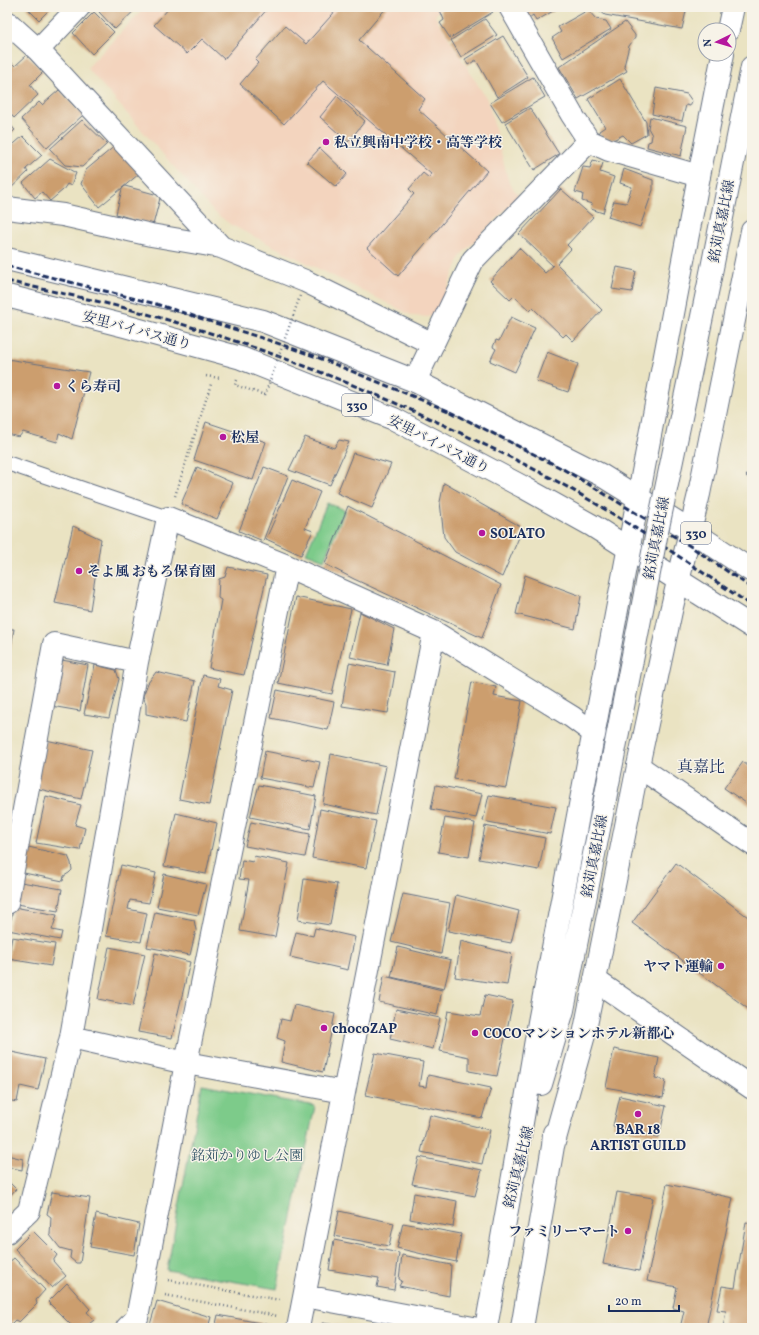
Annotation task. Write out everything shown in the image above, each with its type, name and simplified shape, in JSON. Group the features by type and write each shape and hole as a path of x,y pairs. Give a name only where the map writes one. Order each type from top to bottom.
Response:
{"main road":[{"path":"38,50 79,7"},
{"path":"510,7 572,115 589,141 609,150 698,176"},
{"path":"730,22 733,7"},
{"path":"7,22 38,50 221,247"},
{"path":"513,1176 539,1022 698,176 721,62"},
{"name":"銘苅真嘉比線","path":"486,1328 513,1176 563,1010 657,532 752,67"},
{"path":"415,381 473,260 589,141"},
{"path":"7,208 63,215 151,235 221,247 305,281 433,344"},
{"path":"552,1146 584,1035 638,766 699,494 752,232"},
{"name":"330","path":"7,259 264,321 415,381 594,472 690,530 752,571"},
{"name":"安里バイパス通り","path":"7,296 125,326 241,358 394,419 593,526 752,627"},
{"path":"7,1232 28,1211 71,1037 137,662 168,518 287,566 434,632 572,718 594,734"},
{"path":"127,1328 137,1318 143,1290 186,1063 287,566"},
{"path":"290,1322 305,1296 434,632"},
{"path":"7,903 54,644 137,662"},
{"path":"638,766 752,844"},
{"path":"595,980 752,1088"},
{"name":"銘苅真嘉比線","path":"522,1328 552,1146 563,1010"},
{"path":"71,1037 186,1063 344,1092"},
{"path":"305,1296 473,1328"}],"lane":[{"path":"7,463 168,518"}],"path":[{"path":"265,395 300,296"},
{"path":"168,518 211,384"},
{"path":"161,1279 280,1301 282,1293"},
{"path":"143,1290 290,1322"}],"shaded area":[{"name":"私立興南中学校・高等学校","path":"145,7 441,7 435,16 488,101 509,183 519,196 461,255 437,313 428,317 413,316 231,225 213,211 87,68"}],"green space":[{"path":"327,503 345,510 324,560 306,553"},
{"name":"銘苅かりゆし公園","path":"202,1085 315,1106 277,1289 167,1270"}],"building":[{"path":"26,7 52,7 39,20"},
{"path":"104,7 138,7 115,29 99,12"},
{"path":"170,7 269,7 224,59 202,39 187,54 154,25"},
{"path":"339,7 387,7 359,40 425,99 418,109 487,171 398,276 367,248 414,194 409,189 423,173 429,178 431,174 323,81 284,124 240,84 258,63 255,60 285,26 306,44"},
{"path":"444,7 490,7 493,12 450,38 440,23 444,20 440,10"},
{"path":"523,7 560,7 536,21 533,15 529,18"},
{"path":"595,7 687,7 682,29 605,15"},
{"path":"588,10 596,19 606,21 611,29 563,58 552,38 561,32 558,27"},
{"path":"94,12 114,32 92,54 73,33"},
{"path":"485,19 497,35 461,57 451,40"},
{"path":"625,22 635,35 635,38 629,46 624,66 627,71 578,99 559,67"},
{"path":"503,36 528,77 497,97 476,60 468,65 465,59"},
{"path":"27,55 43,72 30,85 38,95 14,118 7,110 7,67 12,63 15,66"},
{"path":"533,77 545,97 502,122 490,103"},
{"path":"620,79 646,122 647,134 631,143 623,135 613,140 601,137 599,131 605,127 588,99"},
{"path":"656,88 687,94 692,101 690,106 686,105 682,121 652,114"},
{"path":"59,90 83,115 47,148 21,119 39,102 42,105"},
{"path":"337,96 365,121 348,142 320,117"},
{"path":"530,108 559,154 534,170 505,123"},
{"path":"650,117 687,126 681,156 647,147 648,142 651,141 652,135 648,128"},
{"path":"82,120 107,144 82,167 65,165 50,149"},
{"path":"7,121 15,130 7,137"},
{"path":"23,136 42,155 26,169 28,172 8,191 7,150"},
{"path":"116,145 139,174 99,207 81,184 86,170"},
{"path":"320,148 347,174 336,187 307,162"},
{"path":"50,159 76,173 71,186 67,184 63,190 50,201 42,192 35,198 23,183"},
{"path":"593,160 603,163 600,172 614,177 603,213 591,209 592,204 582,201 583,194 575,192 583,167 590,168"},
{"path":"624,169 653,180 653,190 640,227 608,217 614,201 626,203 632,187 620,183"},
{"path":"125,186 158,195 160,198 153,225 116,214 122,189"},
{"path":"561,189 593,217 567,245 571,249 557,264 602,310 573,341 566,334 563,337 533,308 530,311 514,296 510,300 490,281 519,248 545,273 553,266 519,234"},
{"path":"617,267 636,271 632,292 612,289"},
{"path":"511,317 535,328 515,372 490,361 496,349 493,347 496,340 499,341"},
{"path":"547,352 578,364 568,392 536,381"},
{"path":"7,359 89,372 72,439 59,433 57,442 23,432 19,437 7,434"},
{"path":"752,383 752,400 749,396"},
{"path":"206,422 266,442 253,480 194,460"},
{"path":"305,437 334,448 339,440 349,442 330,485 289,470"},
{"path":"353,453 391,464 372,508 337,493"},
{"path":"197,467 233,483 217,519 181,504"},
{"path":"264,467 288,476 263,541 239,531"},
{"path":"752,469 752,481 746,476"},
{"path":"292,480 320,492 305,528 313,531 301,555 266,539"},
{"name":"SOLATO","path":"444,483 523,528 502,577 455,552 444,537 440,502"},
{"path":"348,506 501,585 482,638 354,579 325,564"},
{"name":"そよ風 おもろ保育園","path":"73,526 101,539 90,610 55,603"},
{"path":"228,567 267,575 244,675 209,668 221,600 218,598 219,579 225,577"},
{"path":"525,575 581,596 575,629 516,614"},
{"path":"296,597 351,609 332,694 278,683"},
{"path":"360,612 394,629 387,665 350,657"},
{"path":"7,629 14,629 8,664 7,664"},
{"path":"62,660 88,665 80,711 51,706"},
{"path":"349,663 395,672 388,713 342,706"},
{"path":"95,665 116,670 119,679 109,718 84,714"},
{"path":"156,672 195,681 186,722 146,714 146,704 143,696 148,683"},
{"path":"203,675 220,679 218,686 232,690 209,805 179,799"},
{"path":"472,682 496,687 494,696 522,701 506,788 454,779"},
{"path":"277,690 334,702 328,730 271,718"},
{"path":"46,740 92,750 81,799 35,788"},
{"path":"265,751 320,762 314,788 260,778"},
{"path":"331,754 386,766 376,815 323,804"},
{"path":"743,762 752,769 752,807 724,788"},
{"path":"259,785 316,796 310,829 250,817"},
{"path":"436,785 482,794 476,818 431,809"},
{"path":"489,795 556,807 550,834 483,821"},
{"path":"46,796 81,805 75,825 85,828 80,850 36,843"},
{"path":"320,809 376,821 366,868 312,858"},
{"path":"176,813 217,823 206,874 164,866"},
{"path":"445,818 475,823 469,857 438,852"},
{"path":"251,822 310,834 305,857 245,846"},
{"path":"485,826 545,838 539,870 479,859"},
{"path":"24,846 68,856 72,870 64,876 63,881 19,872"},
{"path":"254,856 289,863 275,937 240,931 249,880 239,879 242,860 253,862"},
{"name":"ヤマト運輸","path":"676,863 752,920 751,1011 632,923"},
{"path":"121,865 156,873 149,903 130,900 128,909 147,913 141,942 106,936"},
{"path":"164,874 206,884 198,915 157,907"},
{"path":"304,879 337,884 330,925 298,920"},
{"path":"21,882 62,889 58,911 17,904"},
{"path":"403,894 450,903 441,954 391,942"},
{"path":"456,895 519,911 511,943 448,931"},
{"path":"14,907 57,915 52,930 62,932 60,940 8,930"},
{"path":"155,912 194,920 196,930 190,955 147,947"},
{"path":"315,928 355,937 348,970 290,957 296,932 313,936"},
{"path":"12,937 55,944 51,966 8,959"},
{"path":"461,941 512,954 507,985 455,977"},
{"path":"109,947 145,954 133,1006 98,999"},
{"path":"398,947 451,960 444,989 391,977"},
{"path":"155,953 190,962 172,1038 138,1032"},
{"path":"384,976 442,990 437,1015 379,1002"},
{"name":"COCOマンションホテル新都心","path":"485,995 513,1001 497,1076 469,1071 469,1057 440,1051 448,1011 480,1016"},
{"path":"294,1005 335,1014 323,1072 281,1062 285,1041 277,1038 281,1019 290,1021"},
{"path":"396,1009 440,1018 433,1049 390,1039"},
{"path":"614,1049 659,1058 655,1078 666,1080 663,1098 606,1087"},
{"path":"7,1051 45,1059 38,1090 20,1086 17,1102 7,1100"},
{"path":"375,1053 423,1062 419,1086 426,1087 428,1075 491,1088 482,1118 365,1095"},
{"path":"620,1096 666,1106 659,1137 613,1126"},
{"path":"430,1115 490,1130 482,1164 421,1152"},
{"path":"7,1155 23,1159 22,1170 7,1167"},
{"path":"419,1157 482,1170 475,1196 412,1184"},
{"path":"7,1180 16,1189 7,1199"},
{"path":"667,1184 733,1198 706,1328 680,1328 684,1311 673,1308 677,1287 647,1281"},
{"path":"52,1192 90,1198 80,1263 76,1263 70,1258 71,1251 60,1248 50,1235 51,1217 47,1214"},
{"name":"ファミリーマート","path":"617,1192 653,1198 639,1271 603,1264"},
{"path":"414,1193 457,1201 453,1227 410,1219"},
{"path":"339,1211 394,1223 389,1246 334,1236"},
{"path":"96,1214 139,1224 134,1255 90,1247"},
{"path":"746,1222 752,1223 752,1328 723,1328 726,1311 717,1310 722,1286 735,1288"},
{"path":"403,1223 461,1234 456,1262 397,1248"},
{"path":"33,1231 57,1255 53,1261 66,1276 52,1288 15,1249"},
{"path":"334,1240 399,1253 394,1290 377,1287 379,1278 329,1270"},
{"path":"402,1255 451,1265 449,1296 399,1286 402,1281 399,1279"},
{"path":"14,1258 45,1290 36,1300 37,1304 19,1322 15,1320 8,1327 7,1264"},
{"path":"67,1283 90,1309 87,1312 94,1320 84,1328 74,1328 48,1302"},
{"path":"157,1301 211,1317 208,1328 149,1328"},
{"path":"218,1315 276,1326 276,1328 215,1328"},
{"path":"322,1323 350,1327 350,1328 322,1328"}],"railway":[{"path":"7,266 156,304 271,341 317,357 451,412 563,469 690,546 752,588"},
{"path":"7,281 147,314 232,340 356,386 500,452 569,488 639,530 752,606"}],"place":[{"name":"私立興南中学校・高等学校","path":"326,142"},
{"name":"くら寿司","path":"57,386"},
{"name":"松屋","path":"223,437"},
{"name":"SOLATO","path":"482,533"},
{"name":"そよ風 おもろ保育園","path":"79,571"},
{"name":"ヤマト運輸","path":"721,966"},
{"name":"chocoZAP","path":"324,1028"},
{"name":"COCOマンションホテル新都心","path":"475,1033"},
{"name":"BAR 18 ARTIST GUILD","path":"638,1114"},
{"name":"ファミリーマート","path":"628,1231"}],"district":[{"name":"真嘉比","path":"701,766"}]}
